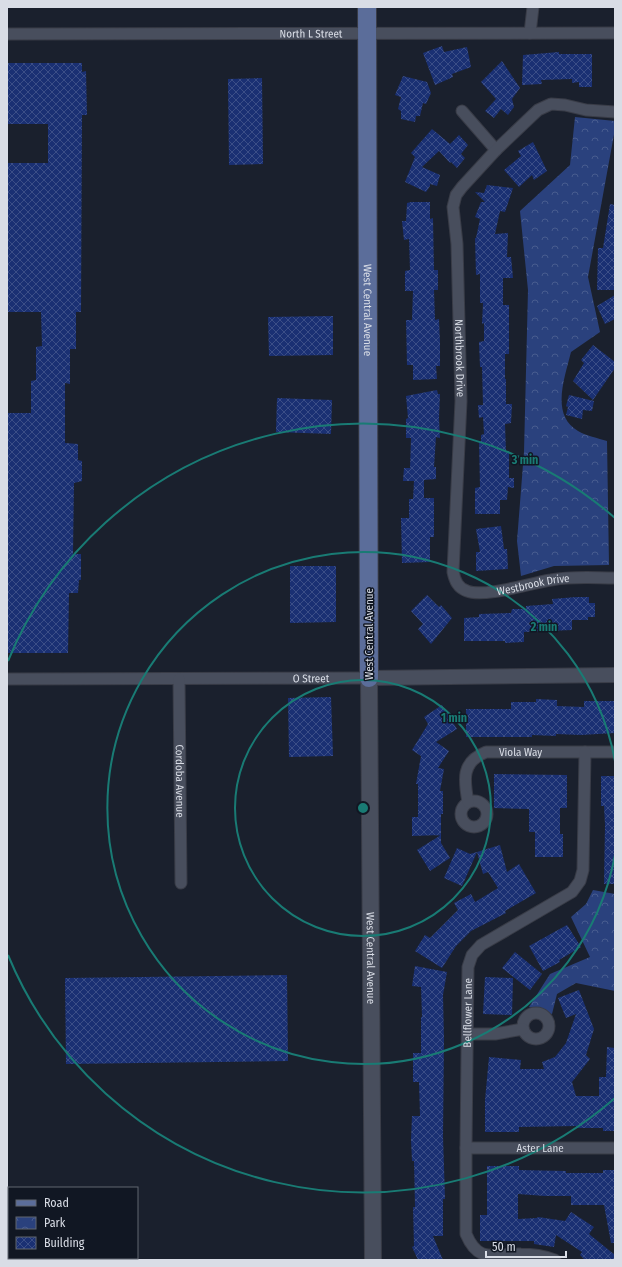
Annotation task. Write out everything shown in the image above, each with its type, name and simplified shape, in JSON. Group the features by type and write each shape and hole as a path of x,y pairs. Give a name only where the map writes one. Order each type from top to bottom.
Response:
{"main road":[{"name":"West Central Avenue","path":"367,7 369,678 373,1260"}],"street":[{"path":"530,33 533,7"},
{"name":"North L Street","path":"7,34 615,32"},
{"name":"Northbrook Drive","path":"455,581 453,572 461,401 457,244 453,207 456,195 496,150 538,110 551,104 565,104 586,110 615,112"},
{"path":"462,111 496,150"},
{"name":"Westbrook Drive","path":"455,581 460,587 472,593 515,588 552,580 571,578 615,578"},
{"name":"O Street","path":"7,679 369,678 615,674"},
{"name":"Cordoba Avenue","path":"179,679 181,882"},
{"name":"Viola Way","path":"468,802 465,774 469,764 476,756 486,752 615,752"},
{"name":"Bellflower Lane","path":"555,1260 544,1256 521,1254 488,1256 476,1251 470,1244 466,1234 468,967 472,955 481,945 572,892 580,881 583,870 585,752"},
{"path":"468,1034 495,1034 523,1030"},
{"name":"Aster Lane","path":"466,1148 615,1148"}],"green space":[{"path":"575,117 615,121 615,129 588,277 600,332 571,352 563,384 562,395 564,415 569,424 581,433 607,441 609,565 554,566 521,576 517,541 524,452 528,290 520,211 570,165"},
{"path":"593,890 615,894 615,991 576,983 557,994 552,1014 529,1007 550,974 590,957 571,917 586,904"}],"building":[{"path":"442,46 444,52 467,47 471,67 452,74 453,77 435,85 423,53"},
{"path":"559,52 559,54 592,54 592,87 579,87 579,82 572,83 572,79 541,80 542,84 522,85 523,55"},
{"path":"502,61 520,88 512,99 514,107 508,115 501,109 494,118 485,111 496,99 481,82"},
{"path":"7,63 82,63 82,72 86,71 87,115 82,115 81,312 76,312 76,349 70,349 70,384 65,383 65,443 78,444 78,460 82,461 82,481 74,483 73,554 81,554 81,580 79,580 78,593 69,593 68,653 7,653 7,413 31,413 31,381 36,380 36,347 42,346 41,312 7,312 7,163 48,163 48,124 7,124"},
{"path":"403,76 427,82 431,93 426,104 423,103 420,116 416,116 415,122 401,119 401,111 398,109 401,97 395,95"},
{"path":"262,78 263,164 229,165 228,79"},
{"path":"432,129 450,144 459,135 468,145 461,154 465,158 457,168 439,151 422,167 440,175 437,186 430,184 426,192 405,182 415,157 411,153"},
{"path":"533,142 547,171 534,180 532,175 519,187 504,170 521,156 518,151"},
{"path":"487,185 513,188 505,212 500,211 495,234 508,233 507,257 511,257 513,278 503,278 503,305 509,305 509,354 505,354 505,379 506,404 512,404 511,423 505,424 506,452 509,451 509,478 514,478 514,488 508,487 507,500 500,500 500,514 475,514 475,488 480,487 479,442 481,441 481,435 484,434 483,417 479,418 478,405 483,405 482,367 480,367 479,342 484,341 484,323 482,324 483,303 480,303 480,274 476,275 475,238 480,219 475,217 481,202 485,202 475,192 484,193"},
{"path":"430,202 430,219 433,218 434,270 438,270 438,290 434,290 435,320 439,319 440,342 440,366 436,366 437,379 413,380 413,365 407,365 406,320 412,320 413,291 405,291 405,271 410,270 409,239 404,240 402,221 406,221 407,203"},
{"path":"610,204 615,205 615,290 597,290 598,248 603,248"},
{"path":"615,295 615,319 605,324 597,306"},
{"path":"333,316 333,355 269,356 268,317"},
{"path":"593,345 615,362 615,368 593,400 573,381 584,363 581,360"},
{"path":"437,390 438,394 440,394 440,438 436,437 434,467 436,467 436,479 424,480 424,498 434,498 434,537 430,537 430,562 402,563 401,518 409,518 409,499 413,499 414,481 403,481 404,468 410,468 411,438 406,438 406,419 408,418 406,396"},
{"path":"569,395 594,401 592,411 583,410 582,419 566,415 568,407 566,406"},
{"path":"277,398 332,400 331,434 276,432"},
{"path":"501,526 504,549 507,549 508,569 476,571 476,552 480,552 476,529"},
{"path":"290,566 336,566 336,622 290,623"},
{"path":"427,595 439,607 441,605 452,618 431,644 418,629 423,624 411,611"},
{"path":"589,597 589,603 595,603 595,617 588,617 588,620 572,620 572,630 524,632 524,642 505,643 505,641 464,641 464,618 479,617 479,614 511,613 512,609 526,609 526,606 553,604 552,599"},
{"path":"331,697 333,756 289,757 288,698"},
{"path":"536,699 557,700 557,706 584,707 584,701 614,701 615,733 581,735 556,734 556,736 532,735 532,737 466,737 466,709 511,709 511,702 536,702"},
{"path":"442,705 457,729 436,742 449,751 438,768 444,769 440,791 443,791 441,835 412,836 412,817 418,817 418,784 416,784 421,756 412,750 428,724 424,717"},
{"path":"494,774 567,775 567,808 560,808 560,834 563,834 563,857 535,857 535,832 529,832 529,809 494,808"},
{"path":"601,776 615,776 615,884 604,884 605,825 604,806 601,806"},
{"path":"441,835 441,843 450,858 430,871 417,850"},
{"path":"500,845 507,872 519,864 536,893 505,911 506,913 471,931 456,946 442,968 415,951 425,935 430,938 458,910 454,903 471,894 475,902 498,888 488,872 483,874 477,852"},
{"path":"457,848 470,854 477,852 462,886 444,878"},
{"path":"567,925 581,947 559,960 560,962 543,971 529,946"},
{"path":"515,952 542,974 530,990 502,968"},
{"path":"415,966 447,972 443,995 443,1136 445,1199 443,1199 443,1236 433,1236 443,1260 418,1260 412,1247 414,1246 413,1207 415,1207 414,1161 412,1161 411,1140 412,1116 420,1116 419,1082 413,1082 413,1053 421,1053 422,1017 421,987 412,986"},
{"path":"287,975 288,1061 66,1064 65,978"},
{"path":"485,977 513,978 512,1015 483,1014"},
{"path":"579,990 594,1029 586,1055 590,1059 572,1082 576,1096 599,1096 599,1077 606,1077 607,1047 615,1048 615,1131 603,1131 603,1128 576,1128 576,1126 519,1127 519,1132 485,1132 485,1100 489,1057 521,1060 520,1069 544,1069 542,1062 555,1057 566,1043 576,1014 566,1018 558,998"},
{"path":"487,1166 519,1166 519,1170 566,1171 566,1173 603,1173 603,1170 615,1170 615,1243 611,1243 604,1205 571,1205 571,1196 518,1194 518,1219 538,1217 565,1221 571,1212 594,1227 589,1234 615,1255 615,1260 585,1260 580,1255 582,1252 556,1235 554,1247 534,1244 534,1241 480,1241 480,1215 487,1215"}]}
